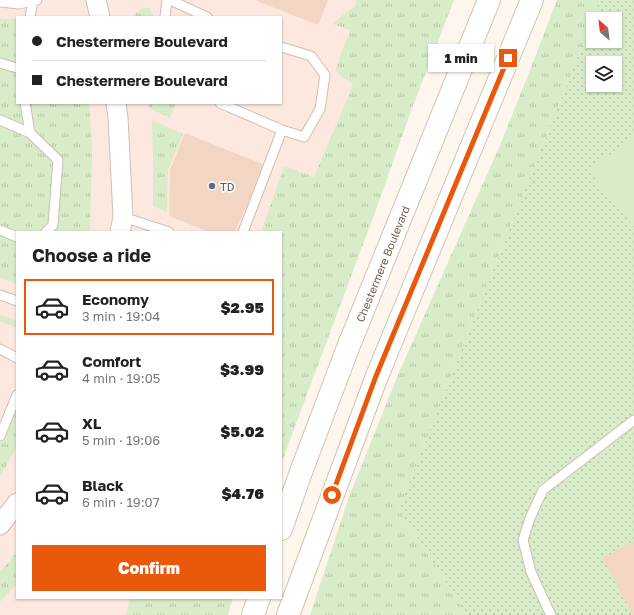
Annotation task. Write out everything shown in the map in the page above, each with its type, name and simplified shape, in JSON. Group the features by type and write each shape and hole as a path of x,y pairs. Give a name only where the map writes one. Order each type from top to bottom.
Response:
{"main road":[{"name":"Chestermere Boulevard","path":"282,526 300,472 349,346 489,0"},
{"path":"288,615 376,376 532,0"},
{"path":"253,615 259,599"}],"street":[{"path":"96,0 100,16"},
{"path":"116,104 122,225"},
{"path":"0,525 16,504"}],"lane":[{"path":"0,2 19,4 35,0"},
{"path":"30,16 35,0"},
{"path":"165,16 169,0 205,16"},
{"path":"222,104 282,130 304,137 320,109 325,75 311,56 282,47"},
{"path":"0,62 16,68"},
{"path":"25,104 30,133"},
{"path":"0,120 30,133 58,160 53,225 47,231"},
{"path":"243,231 282,130"},
{"path":"122,225 162,231"},
{"path":"0,230 16,237"},
{"path":"0,295 16,302"},
{"path":"0,349 16,357"},
{"path":"0,436 16,397"},
{"path":"551,615 531,572 523,540 530,518 544,490 634,420"}],"shaded area":[{"path":"0,0 422,0 288,340 282,231 16,231 16,599 192,599 186,615 0,615"}],"green space":[{"path":"356,0 454,0 411,111 377,207 282,461 282,231 261,231 284,167 314,177 353,85 335,71 350,30 333,24 345,13 356,6"},
{"path":"557,0 600,0 595,12 586,12 586,35 399,509 467,615 310,615 349,497 397,377 501,143"},
{"path":"600,0 634,0 634,615 467,615 399,509 586,35 586,48 622,48 622,12 595,12"},
{"path":"142,8 150,8 154,16 134,16"},
{"path":"0,19 16,19 16,104 89,104 92,147 90,231 16,231 16,284 0,278"},
{"path":"149,104 176,104 170,118 149,108"},
{"path":"152,120 183,134 168,170 167,212 153,206"},
{"path":"634,135 634,227 589,171"},
{"path":"0,314 16,321 16,328 0,321"},
{"path":"16,405 16,449 0,476 0,443"},
{"path":"16,553 16,585 0,602 0,572"},
{"path":"130,599 233,599 228,615 126,615"}],"building":[{"path":"257,0 328,0 318,25"},
{"name":"TD","path":"185,133 263,164 235,231 206,231 169,216 170,170"},
{"path":"634,541 634,615 633,615 603,558"}],"place":[{"name":"TD","path":"212,186"}],"route":[{"path":"332,495 376,376 508,58"}]}
